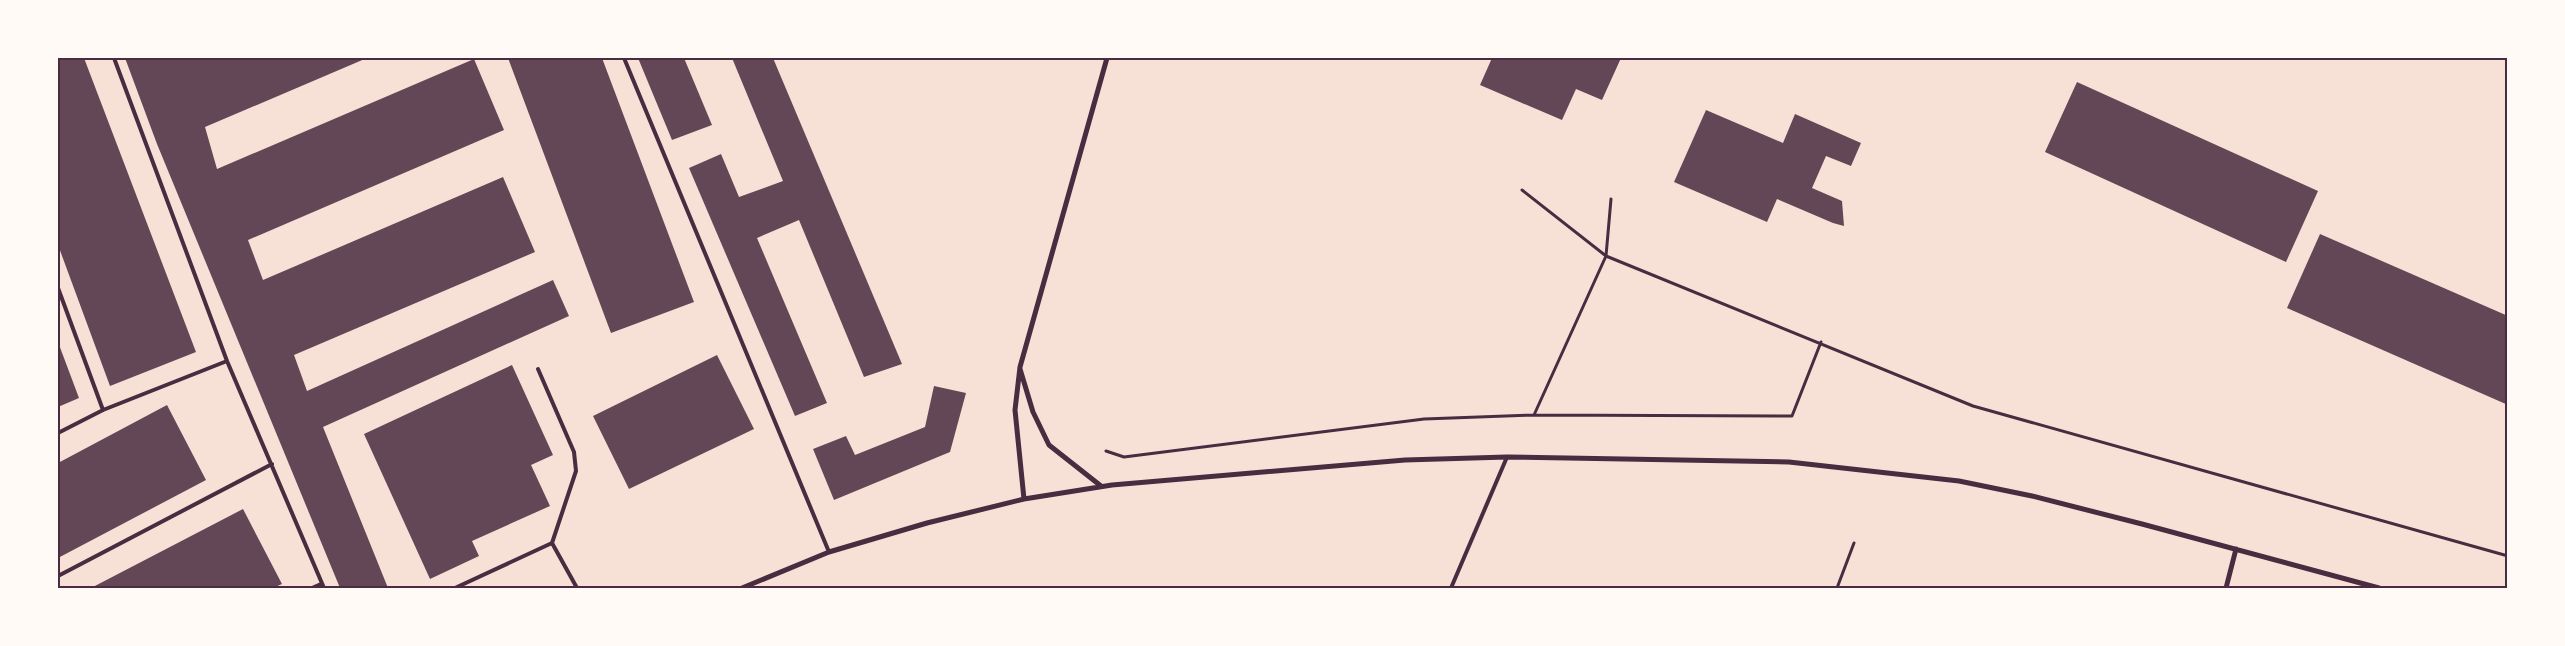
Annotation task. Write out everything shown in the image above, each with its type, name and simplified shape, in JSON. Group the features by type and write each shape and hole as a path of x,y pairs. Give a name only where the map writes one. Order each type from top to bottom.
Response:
{"street":[{"path":"1024,499 1015,410 1020,367 1107,58"},
{"path":"1020,367 1033,412 1049,444 1100,486"},
{"path":"742,588 829,552 926,523 1024,499 1100,486 1405,460 1507,457 1789,462 1949,480 2032,496 2379,588"},
{"path":"2226,588 2236,549"}],"lane":[{"path":"114,58 227,361 322,586 312,588"},
{"path":"624,58 829,552"},
{"path":"58,288 103,410"},
{"path":"58,433 103,410 227,361"},
{"path":"455,588 552,543 576,471 574,452 538,369"},
{"path":"1451,588 1507,457"},
{"path":"58,576 272,464"},
{"path":"552,543 577,588"}],"path":[{"path":"1522,190 1606,256 1821,342 1973,406 2508,556"},
{"path":"1534,414 1606,256 1611,199"},
{"path":"1106,451 1124,457 1424,419 1534,414 1792,416 1821,342"},
{"path":"1837,588 1854,543"}],"building":[{"path":"58,58 84,58 196,352 110,386 58,245"},
{"path":"125,58 367,58 205,127 217,169 474,59 504,130 248,240 263,280 503,177 535,252 294,355 307,391 553,280 569,316 323,427 388,588 340,588 157,144"},
{"path":"508,58 602,58 694,302 611,333"},
{"path":"638,58 684,58 712,125 672,140"},
{"path":"732,58 773,58 902,364 864,377 799,220 757,238 827,403 795,416 689,168 721,154 739,197 783,181"},
{"path":"1492,58 1621,58 1602,100 1576,89 1562,120 1480,85"},
{"path":"2077,82 2318,191 2286,262 2045,152"},
{"path":"1706,110 1783,143 1795,114 1861,143 1851,166 1826,156 1812,188 1842,201 1844,226 1777,199 1767,222 1674,182"},
{"path":"2320,234 2508,316 2508,405 2287,308"},
{"path":"58,342 79,398 58,407"},
{"path":"717,355 754,429 629,489 593,416"},
{"path":"512,365 553,455 531,465 550,506 472,541 479,556 430,579 364,434"},
{"path":"934,386 966,393 950,452 834,500 813,449 846,436 855,455 925,427"},
{"path":"167,405 206,480 58,558 58,463"},
{"path":"243,509 282,584 273,588 91,588"}]}
